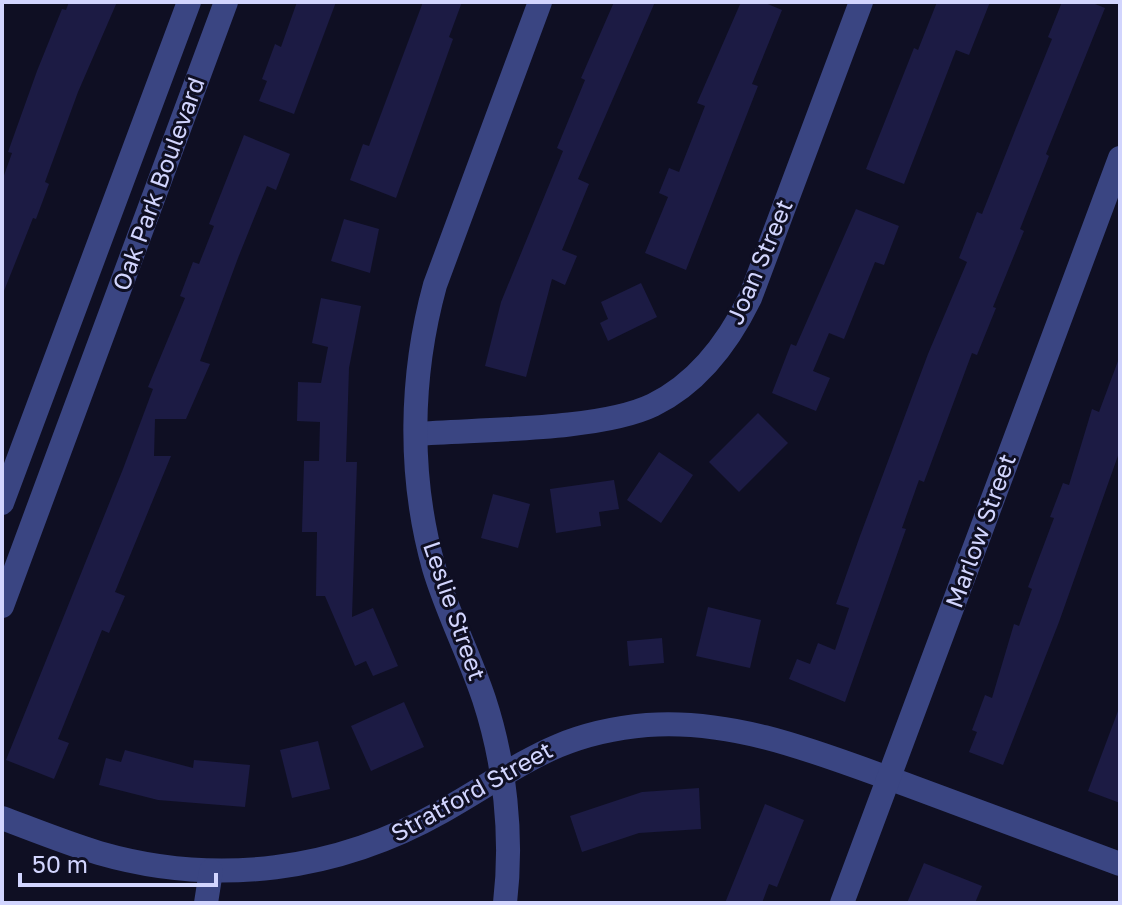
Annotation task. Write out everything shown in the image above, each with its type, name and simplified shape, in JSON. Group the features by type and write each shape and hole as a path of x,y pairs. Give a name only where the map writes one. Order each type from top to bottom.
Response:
{"street":[{"name":"Oak Park Boulevard","path":"2,503 189,2"},
{"name":"Oak Park Boulevard","path":"2,606 226,2"},
{"name":"Leslie Street","path":"505,903 507,832 500,774 484,701 434,567 424,522 416,434 419,359 435,285 540,2"},
{"name":"Joan Street","path":"416,434 592,421 631,413 654,405 705,367 726,341 750,298 861,2"},
{"name":"Marlow Street","path":"842,903 1120,158"},
{"path":"59,353 92,366"},
{"name":"Stratford Street","path":"2,818 111,856 160,867 261,871 371,846 436,815 500,774 574,738 615,729 676,724 747,733 889,779 1120,864"},
{"path":"206,903 211,871"}],"building":[{"path":"69,2 117,2 78,92 45,182 49,184 36,219 33,218 2,296 2,181 12,153 8,152 62,9 66,10"},
{"path":"297,2 336,2 294,114 259,101 267,81 262,79 275,44 281,47"},
{"path":"423,2 462,2 449,37 453,39 396,198 350,180 363,144 369,146"},
{"path":"614,2 655,2 578,179 589,184 562,250 577,256 565,285 552,279 526,377 485,366 501,302 563,151 557,148 585,80 581,78"},
{"path":"741,2 763,2 782,10 752,84 758,86 686,270 645,253 668,197 659,193 669,168 679,172 705,106 697,103"},
{"path":"937,2 990,2 969,55 956,50 904,184 866,169 914,48 918,50"},
{"path":"1062,2 1090,2 1105,8 1046,154 1049,156 1020,229 1024,231 993,307 996,308 977,355 972,353 924,482 919,480 902,528 906,529 845,702 789,679 797,659 810,664 818,643 835,650 849,608 836,604 928,354 967,262 959,258 977,212 982,214 1052,39 1048,37"},
{"path":"244,135 290,154 276,190 267,186 238,258 200,361 210,364 186,419 155,419 154,456 171,456 115,592 125,596 109,633 102,630 58,739 69,743 54,779 6,760 123,469 153,389 148,387 185,298 180,296 193,262 199,264 214,226 209,224"},
{"path":"856,209 899,226 884,265 875,262 844,339 829,333 813,371 830,378 816,411 772,393 791,344 796,346"},
{"path":"344,219 379,229 370,273 331,261"},
{"path":"641,283 657,317 608,341 600,323 608,319 601,302"},
{"path":"321,298 361,306 349,368 346,462 357,462 352,617 373,608 398,666 373,676 366,661 355,666 325,596 316,596 317,532 302,532 304,461 319,461 320,422 297,421 298,382 321,383 328,347 312,343"},
{"path":"1118,361 1120,450 1059,622 1003,765 969,752 977,732 972,730 985,695 992,698 1014,624 1019,626 1032,589 1028,587 1054,518 1050,517 1063,483 1069,485 1092,409 1099,412"},
{"path":"758,413 788,443 739,492 709,462"},
{"path":"659,452 693,475 661,523 627,500"},
{"path":"614,480 619,509 599,512 601,526 556,533 550,489"},
{"path":"493,494 530,504 518,548 481,538"},
{"path":"708,607 761,620 750,668 696,656"},
{"path":"662,638 664,663 629,666 627,641"},
{"path":"404,702 424,747 371,771 351,726"},
{"path":"1120,711 1120,803 1088,791"},
{"path":"318,741 330,789 292,798 280,750"},
{"path":"125,750 193,768 194,760 250,765 245,807 158,800 99,785 106,758 121,762"},
{"path":"699,788 701,829 639,833 582,852 570,816 642,792"},
{"path":"765,804 804,820 777,887 769,884 762,903 725,903"},
{"path":"924,863 982,886 975,903 907,903"}]}
